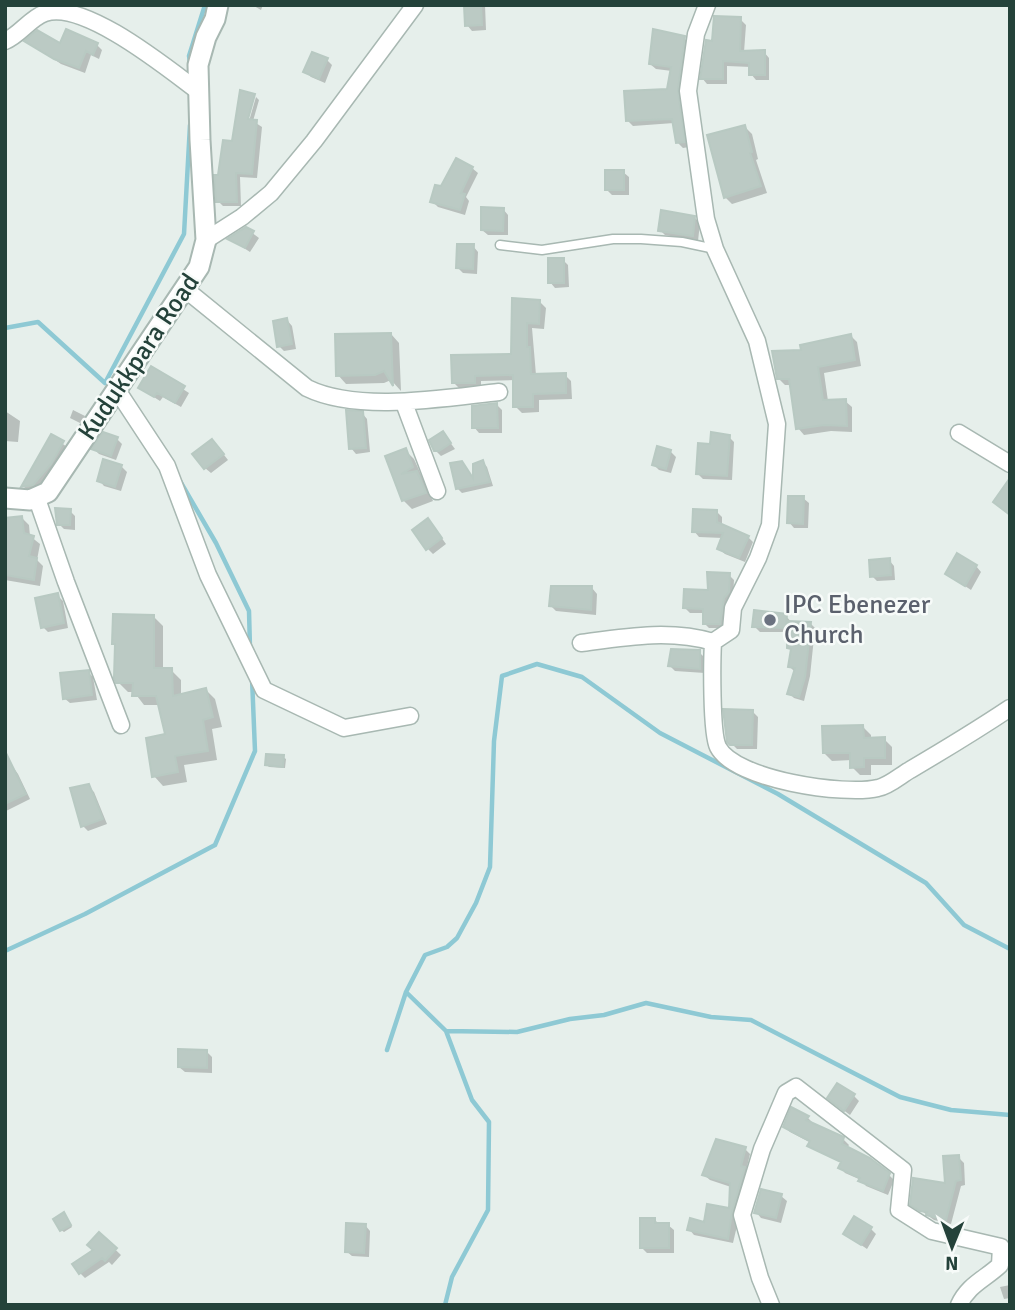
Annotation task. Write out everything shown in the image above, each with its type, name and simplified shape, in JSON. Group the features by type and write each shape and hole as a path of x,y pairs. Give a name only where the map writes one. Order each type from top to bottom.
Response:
{"street":[{"name":"Kudukkpara Road","path":"37,499 48,492 199,267 206,240 198,65 218,5"},
{"path":"206,240 242,217 271,193 314,141 415,5"},
{"path":"707,5 696,34 688,91 706,219 715,249 757,341 777,424 770,525 758,558 733,608 731,630 713,642"},
{"path":"5,41 47,12 84,17 117,33 198,91"},
{"path":"186,289 307,388 324,396 404,402 499,392"},
{"path":"117,390 167,466 208,575 264,690 344,728 410,716"},
{"path":"404,402 437,491"},
{"path":"959,433 1010,464"},
{"path":"5,498 37,499 121,724"},
{"path":"581,643 668,635 690,635 713,642"},
{"path":"713,642 711,667 714,729 718,748 736,763 769,778 802,787 879,788 1010,708"},
{"path":"771,1305 760,1278 742,1215 771,1126 786,1093 796,1087 903,1170 899,1210 933,1231 1001,1247 1000,1265 990,1275 971,1286 959,1305"}],"lane":[{"path":"499,245 541,250 613,239 641,239 682,242 715,249"}],"building":[{"path":"464,5 481,5 482,25 465,26"},
{"path":"714,16 741,17 740,51 765,50 765,75 749,75 749,63 723,61 723,79 700,79 706,40 712,41"},
{"path":"66,29 98,43 93,55 86,51 79,68 54,59 24,41 37,30 60,43"},
{"path":"653,29 685,36 678,90 685,142 676,143 672,119 626,121 624,91 667,89 671,67 649,64"},
{"path":"312,52 328,58 319,79 303,72"},
{"path":"240,90 255,94 248,119 257,120 252,174 236,173 237,202 216,202 214,175 218,175 223,140 232,141"},
{"path":"745,125 752,152 750,153 761,186 724,198 707,135"},
{"path":"456,158 473,167 461,193 465,194 460,210 430,202 435,185 441,186"},
{"path":"605,170 624,170 624,190 605,190"},
{"path":"481,207 504,208 503,231 481,230"},
{"path":"661,210 695,216 693,236 658,231"},
{"path":"246,227 254,231 245,248 227,239"},
{"path":"457,244 474,244 473,269 456,268"},
{"path":"548,258 564,258 564,283 548,283"},
{"path":"512,298 540,300 539,324 527,323 531,374 566,373 566,393 533,394 533,407 513,407 513,375 475,376 475,383 452,383 451,355 511,354"},
{"path":"287,318 292,344 277,347 273,321"},
{"path":"391,333 393,386 384,371 375,375 336,376 335,334"},
{"path":"851,334 855,360 818,367 823,400 846,399 847,426 824,425 796,429 789,379 777,379 772,351 801,350 800,345"},
{"path":"151,366 185,386 175,403 157,393 154,397 138,388"},
{"path":"497,403 498,428 472,428 472,406"},
{"path":"346,410 363,411 366,448 349,449"},
{"path":"443,431 451,443 439,451 434,451 429,440"},
{"path":"103,432 118,437 111,456 91,449"},
{"path":"711,432 730,435 727,476 696,474 698,443 710,444"},
{"path":"51,434 64,441 51,464 33,485 21,487"},
{"path":"212,439 224,454 204,469 192,454"},
{"path":"657,446 671,450 666,469 652,465"},
{"path":"406,448 413,467 401,474 417,471 426,493 402,501 385,456"},
{"path":"103,459 122,465 115,487 97,481"},
{"path":"483,460 490,482 456,489 450,463 462,461 473,478 473,464"},
{"path":"1010,478 1010,515 993,502"},
{"path":"788,496 804,496 803,524 787,523"},
{"path":"55,508 71,509 70,525 57,525"},
{"path":"693,509 717,510 717,522 749,536 739,558 717,549 723,533 692,532"},
{"path":"22,516 24,533 34,536 29,556 37,558 34,580 5,575 5,518"},
{"path":"428,518 442,538 426,550 412,530"},
{"path":"957,553 977,565 965,586 945,574"},
{"path":"890,558 891,575 870,577 869,560"},
{"path":"707,572 730,573 729,592 724,598 720,624 703,624 703,609 683,608 684,589 708,590"},
{"path":"551,586 592,586 591,610 549,606"},
{"path":"58,593 64,623 41,628 35,598"},
{"name":"IPC Ebenezer Church","path":"754,610 787,614 786,628 752,627"},
{"path":"113,614 154,615 154,668 172,668 173,696 206,688 213,717 203,720 208,751 175,756 178,772 152,777 146,738 165,734 156,696 132,696 133,683 116,683 115,644 112,644"},
{"path":"788,621 811,622 805,677 799,697 787,694 795,668 788,667 791,649 787,648"},
{"path":"671,649 700,650 700,669 668,666"},
{"path":"89,670 92,695 63,699 60,673"},
{"path":"723,709 753,710 752,745 730,745 727,742"},
{"path":"863,725 864,738 885,737 885,758 864,758 864,767 850,768 850,753 823,753 822,726"},
{"path":"5,751 26,794 5,804"},
{"path":"266,754 284,755 283,767 265,765"},
{"path":"89,784 103,819 81,827 70,788"},
{"path":"178,1049 207,1050 207,1068 178,1067"},
{"path":"837,1083 855,1094 844,1111 827,1098"},
{"path":"791,1107 809,1116 806,1120 844,1137 842,1144 870,1158 890,1173 883,1191 858,1181 860,1178 838,1168 841,1162 807,1146 810,1141 783,1127"},
{"path":"716,1139 746,1147 741,1166 745,1167 732,1212 728,1239 687,1230 690,1218 704,1222 707,1204 729,1208 730,1183 702,1175"},
{"path":"959,1155 961,1180 956,1181 946,1220 926,1215 927,1212 910,1205 913,1178 945,1183 943,1156"},
{"path":"761,1189 782,1194 776,1218 754,1213"},
{"path":"64,1212 71,1225 60,1231 53,1219"},
{"path":"854,1216 872,1227 861,1245 843,1234"},
{"path":"640,1218 655,1218 655,1223 669,1223 669,1248 640,1248"},
{"path":"346,1223 366,1224 364,1253 345,1252"},
{"path":"99,1232 117,1248 105,1261 102,1258 79,1274 72,1264 93,1250 87,1245"}],"waterway":[{"path":"190,63 189,56 205,5"},
{"path":"5,328 38,322 105,383 184,234 190,125"},
{"path":"180,481 216,543 249,611 250,648"},
{"path":"387,1050 406,992 425,955 447,947 457,938 476,903 490,867 494,741 502,676 537,664 582,677 660,733 778,794 926,883 964,925 1010,949"},
{"path":"5,951 85,914 215,845 255,751 252,678"},
{"path":"406,992 446,1031 517,1032 570,1019 604,1015 646,1003 711,1017 751,1020 900,1097 951,1110 1010,1115"},
{"path":"445,1305 452,1277 488,1210 489,1122 472,1100 446,1031"}],"place":[{"name":"IPC Ebenezer Church","path":"770,620"}]}
